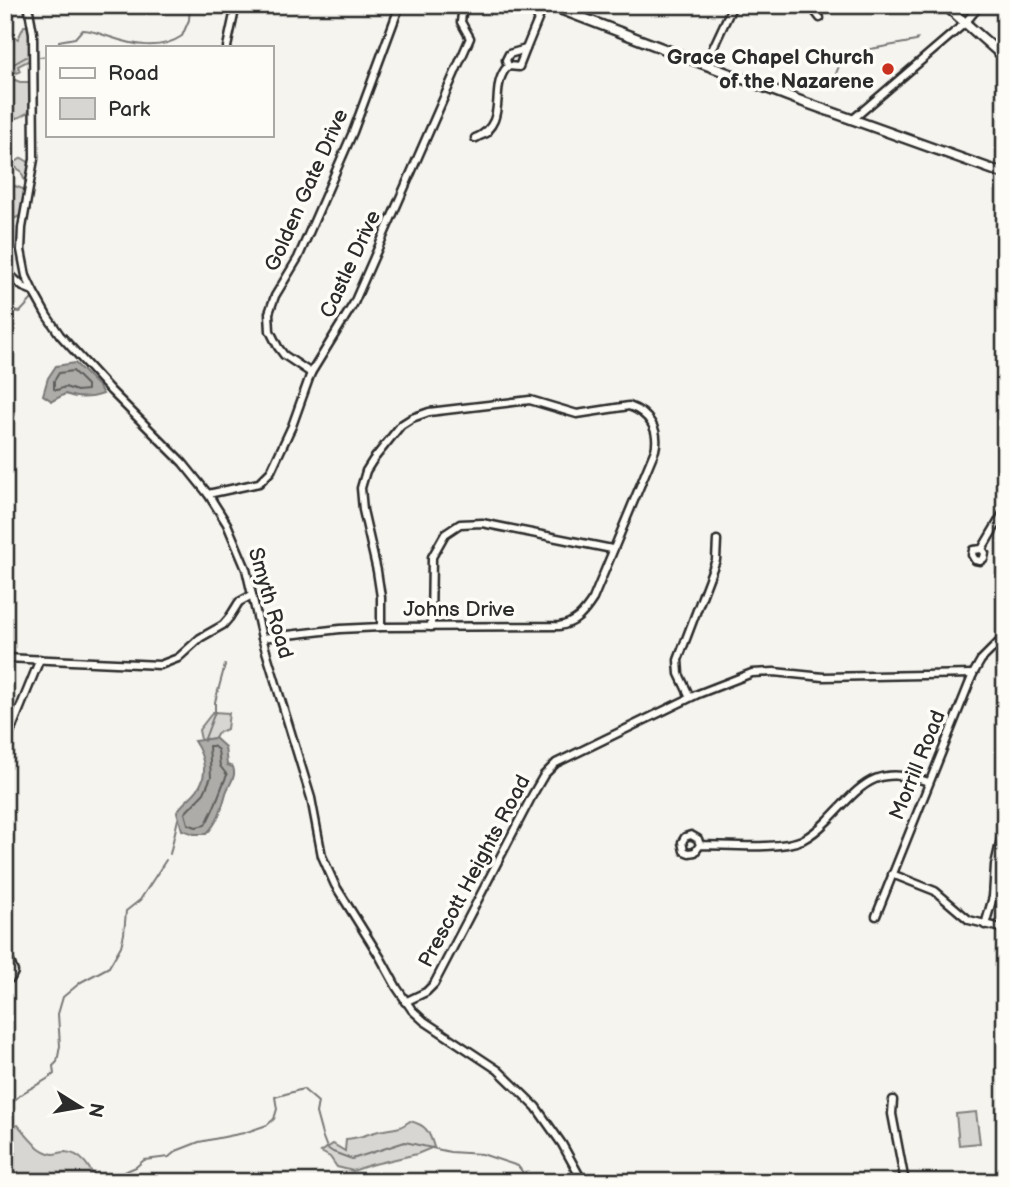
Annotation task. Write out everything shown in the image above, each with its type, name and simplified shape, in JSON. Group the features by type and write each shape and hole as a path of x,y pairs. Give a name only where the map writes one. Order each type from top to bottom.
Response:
{"main road":[{"path":"547,5 564,8 705,65 1005,174"},
{"path":"945,5 1005,58"},
{"path":"999,1182 1005,1180"}],"street":[{"name":"Smyth Road","path":"28,5 33,33 34,159 21,243 24,268 33,291 60,335 110,390 165,443 208,494 227,524 240,553 262,638 306,778 322,856 329,873 405,1002 424,1021 498,1070 536,1107 562,1144 583,1182"},
{"path":"227,46 236,5"},
{"name":"Golden Gate Drive","path":"311,373 284,355 278,347 270,331 269,313 275,296 298,258 354,132 400,5"},
{"name":"Castle Drive","path":"208,494 250,486 266,478 282,451 311,373 350,311 447,86 465,51 470,38 461,22 463,5"},
{"path":"508,66 516,68 521,65 547,5"},
{"path":"705,65 733,5"},
{"path":"810,5 820,18"},
{"path":"852,120 965,23 979,5"},
{"path":"508,66 506,58 509,54 526,49"},
{"path":"487,133 497,113 503,71 508,66"},
{"path":"5,270 25,289 33,291"},
{"name":"Johns Drive","path":"262,638 338,629 559,626 572,623 593,599 657,442 651,421 638,410 625,406 577,414 530,400 420,414 404,422 373,460 363,479 361,497 381,597 381,627"},
{"path":"982,548 1005,510"},
{"path":"431,627 432,557 445,534 460,524 482,523 612,549"},
{"path":"690,697 679,674 678,656 716,560 717,540"},
{"path":"5,658 160,665 178,658 200,638 223,625 239,602 252,595"},
{"name":"Morrill Road","path":"876,916 973,674 981,660 1005,636"},
{"path":"5,745 40,659"},
{"name":"Prescott Heights Road","path":"405,1002 430,989 437,979 511,833 549,768 690,697 731,679 761,672 820,677 973,674"},
{"path":"700,845 791,844 815,832 870,780 896,774 929,782"},
{"path":"985,925 993,897 995,865 1005,821"},
{"path":"892,874 935,891 969,920 1005,929"},
{"path":"5,962 13,966 14,972 11,978 5,980"},
{"path":"893,1100 892,1114 905,1182"}],"green space":[{"path":"24,26 29,26 30,60 18,66 20,71 17,73 12,67 5,68 5,29 10,29 10,35 18,39"},
{"path":"7,77 29,82 31,111 5,121 5,80"},
{"path":"22,158 30,163 25,182 21,171 15,167 5,167 5,160 17,161"},
{"path":"5,186 25,190 22,215 5,223"},
{"path":"213,712 229,713 227,729 218,733 215,738 201,740 199,730"},
{"path":"976,1112 980,1143 959,1145 956,1114"},
{"path":"410,1121 426,1130 434,1147 353,1171 337,1167 330,1157 321,1152 333,1144 345,1151 346,1139 397,1128"},
{"path":"18,1125 42,1150 53,1154 71,1153 81,1158 97,1182 5,1182 5,1128"}],"water":[{"path":"75,363 103,394 84,398 65,394 52,401 43,395 48,378 56,366"},
{"path":"215,738 225,747 227,765 233,767 233,777 214,825 206,834 194,834 182,830 177,812 197,790 203,778 203,759 194,741"}],"waterway":[{"path":"59,46 59,41 75,38 82,30 137,44 165,44 182,36 189,20 190,5"},
{"path":"794,94 824,76 835,76 839,66 860,56 865,50 916,41 918,38"},
{"path":"40,57 46,56"},
{"path":"5,69 26,57"},
{"path":"5,319 13,311 20,312 33,298"},
{"path":"5,425 15,414"},
{"path":"204,741 215,712 225,665"},
{"path":"170,854 178,819"},
{"path":"5,1130 6,1119 14,1100 54,1074 53,1066 57,1062 60,1046 58,1014 63,997 81,982 109,967 121,946 126,911 140,900 166,860"},
{"path":"101,1182 136,1167 144,1160 169,1157 176,1151 199,1142 244,1133 267,1125 274,1119 277,1109 275,1097 303,1089 318,1102 316,1113 322,1135 327,1148 333,1152 352,1159 405,1142 450,1152 482,1154 518,1166 530,1182"},
{"path":"5,1173 46,1182"}],"place":[{"name":"Grace Chapel Church of the Nazarene","path":"888,69"}]}
